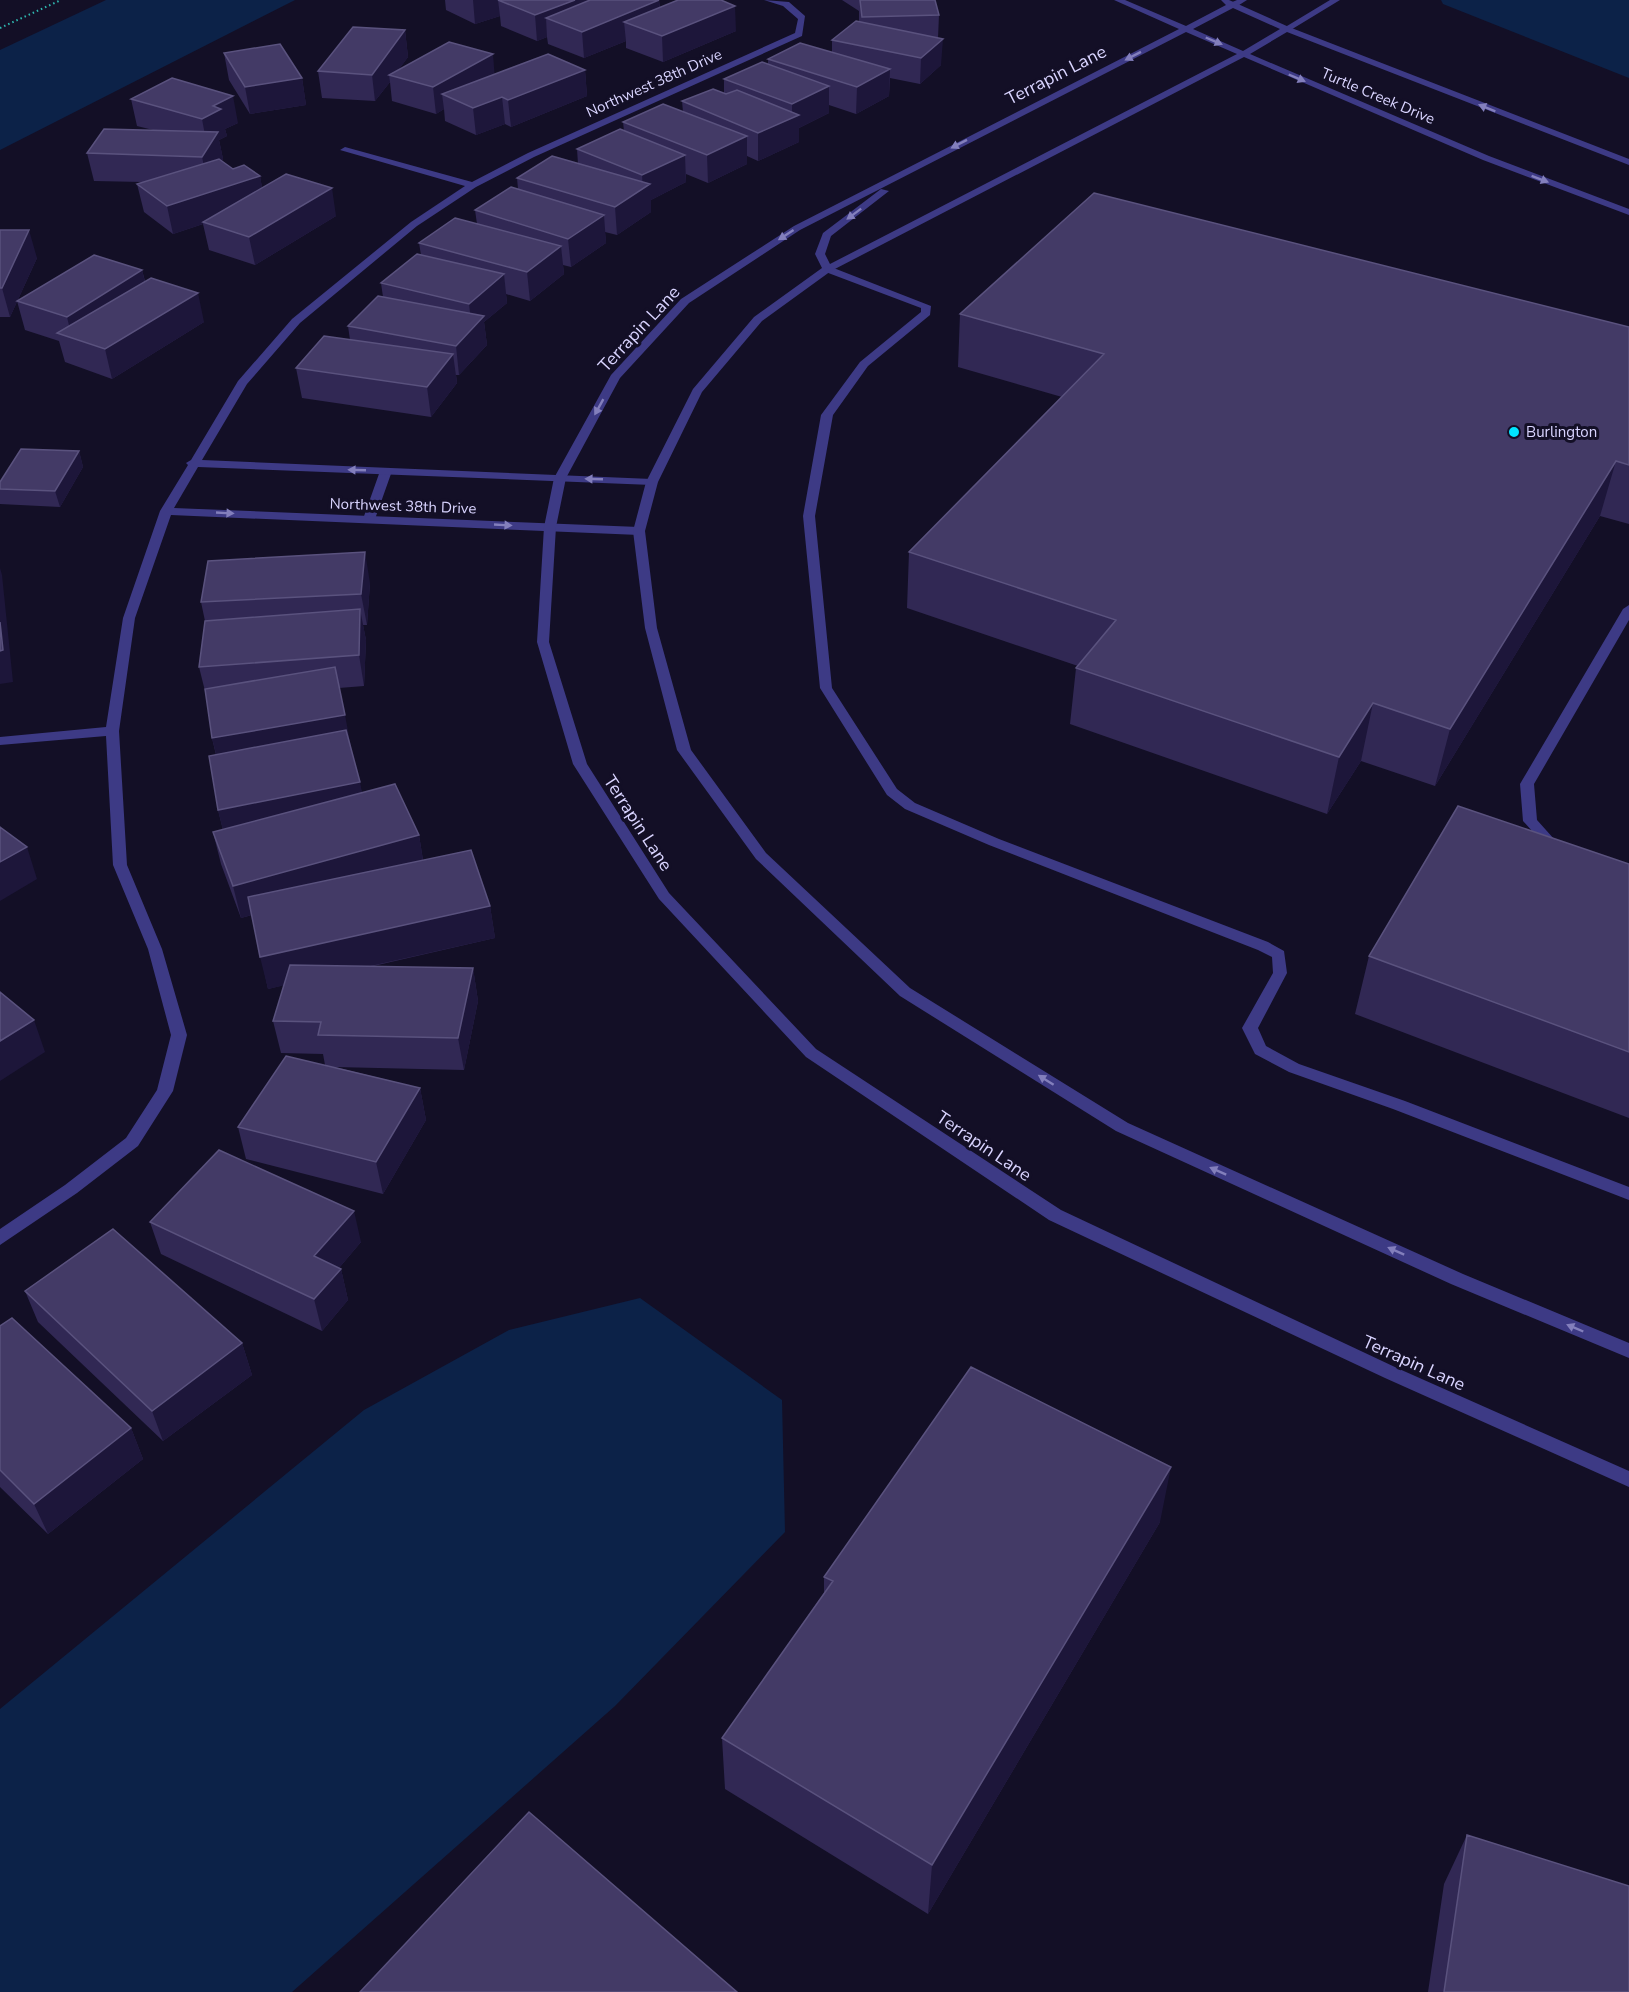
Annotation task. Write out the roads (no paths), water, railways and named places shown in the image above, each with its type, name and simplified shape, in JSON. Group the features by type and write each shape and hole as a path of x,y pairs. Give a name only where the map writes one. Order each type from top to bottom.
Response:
{"street":[{"name":"Northwest 38th Drive","path":"0,1238 71,1189 132,1142 165,1091 179,1035 155,949 120,865 112,731 129,618 166,511 192,463 242,383 296,321 414,224 473,185 531,155 799,33 802,18 786,4 768,0"},
{"name":"Turtle Creek Drive","path":"1118,0 1486,158 1629,212"},
{"name":"Turtle Creek Drive","path":"1221,0 1286,29 1629,162"},
{"name":"Terrapin Lane","path":"1243,0 1184,28 797,228 685,301 615,377 560,478 550,527 543,642 580,764 664,896 811,1053 1055,1215 1391,1373 1629,1479"},
{"path":"1336,0 1244,54 827,269 758,319 697,391 652,482 639,531 651,628 684,750 761,856 905,993 1122,1127 1457,1279 1629,1351"},
{"path":"345,150 473,185"},
{"path":"917,166 826,235 820,254 827,269 926,306 926,313 864,364 827,415 809,516 826,688 892,792 910,806 994,842 1263,946 1279,955 1280,973 1250,1028 1260,1050 1294,1068 1399,1105 1629,1194"},
{"name":"Northwest 38th Drive","path":"192,463 652,482"},
{"path":"369,519 386,471"},
{"name":"Northwest 38th Drive","path":"166,511 639,531"},
{"path":"1570,858 1560,853 1530,821 1527,784 1629,609"},
{"path":"0,741 112,731"}],"water":[{"path":"106,0 295,0 0,150 0,50"},
{"path":"1441,0 1629,0 1629,78 1443,4"},
{"path":"640,1298 782,1400 785,1532 615,1706 292,1992 0,1992 0,1709 364,1410 509,1330"}],"place":[{"name":"Burlington","path":"1514,432"}]}
